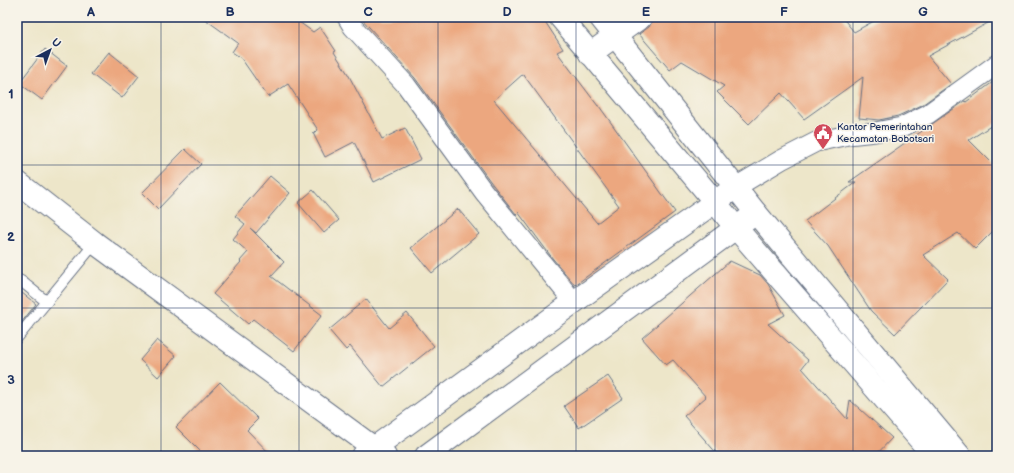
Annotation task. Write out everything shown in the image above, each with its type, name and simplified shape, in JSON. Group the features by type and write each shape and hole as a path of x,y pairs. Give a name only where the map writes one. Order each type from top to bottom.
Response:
{"main road":[{"path":"560,17 716,202 736,228 934,456"},
{"path":"600,17 756,213 960,456"},
{"path":"590,54 641,17"},
{"path":"17,182 95,244 374,453 574,302 736,187"},
{"path":"426,456 756,213"}],"street":[{"path":"347,17 353,27 406,85 484,192 574,302"},
{"path":"736,187 781,160 816,142 848,135 902,127 933,111 997,64"}],"lane":[{"path":"17,338 95,244"},
{"path":"17,279 46,302"}],"building":[{"path":"202,17 292,17 313,32 320,27 336,51 334,52 348,74 382,139 405,128 421,159 374,182 354,142 325,157 313,133 318,130 288,84 268,97 241,58 232,52 238,43"},
{"path":"360,17 542,17 563,49 557,52 599,106 675,212 575,285 553,259 518,212 516,214 493,185 415,78","holes":["523,74 619,206 597,223 494,100"]},
{"path":"653,17 842,17 854,32 881,17 997,18 928,56 951,84 922,105 898,116 879,120 859,118 863,77 804,119 781,93 749,124 717,92 724,86 682,61 670,70 639,34 649,27"},
{"path":"45,49 67,66 42,100 19,83"},
{"path":"109,52 139,76 122,98 91,74"},
{"path":"997,79 997,122 969,140 997,168 997,227 975,249 958,233 923,255 948,279 895,334 871,311 828,246 805,221 856,182 849,182"},
{"path":"185,149 201,164 158,209 142,193"},
{"path":"270,176 290,193 256,233 250,228 284,262 271,276 322,315 294,351 253,319 248,324 213,294 248,252 233,239 245,224 235,216"},
{"path":"313,190 339,220 324,233 298,203"},
{"path":"458,209 479,234 432,273 411,248"},
{"path":"730,261 760,275 768,284 785,315 768,324 808,360 802,368 847,419 850,400 892,438 875,456 719,456 684,416 706,397 673,360 666,365 642,338"},
{"path":"17,289 36,304 17,328"},
{"path":"366,299 389,328 407,313 434,346 383,387 350,346 346,350 329,330"},
{"path":"157,340 176,356 158,377 140,360"},
{"path":"608,376 623,398 579,428 564,406"},
{"path":"220,382 258,419 247,430 272,456 205,456 176,427"}],"place":[{"name":"Kantor Pemerintahan Kecamatan Bobotsari","path":"823,150"}]}
